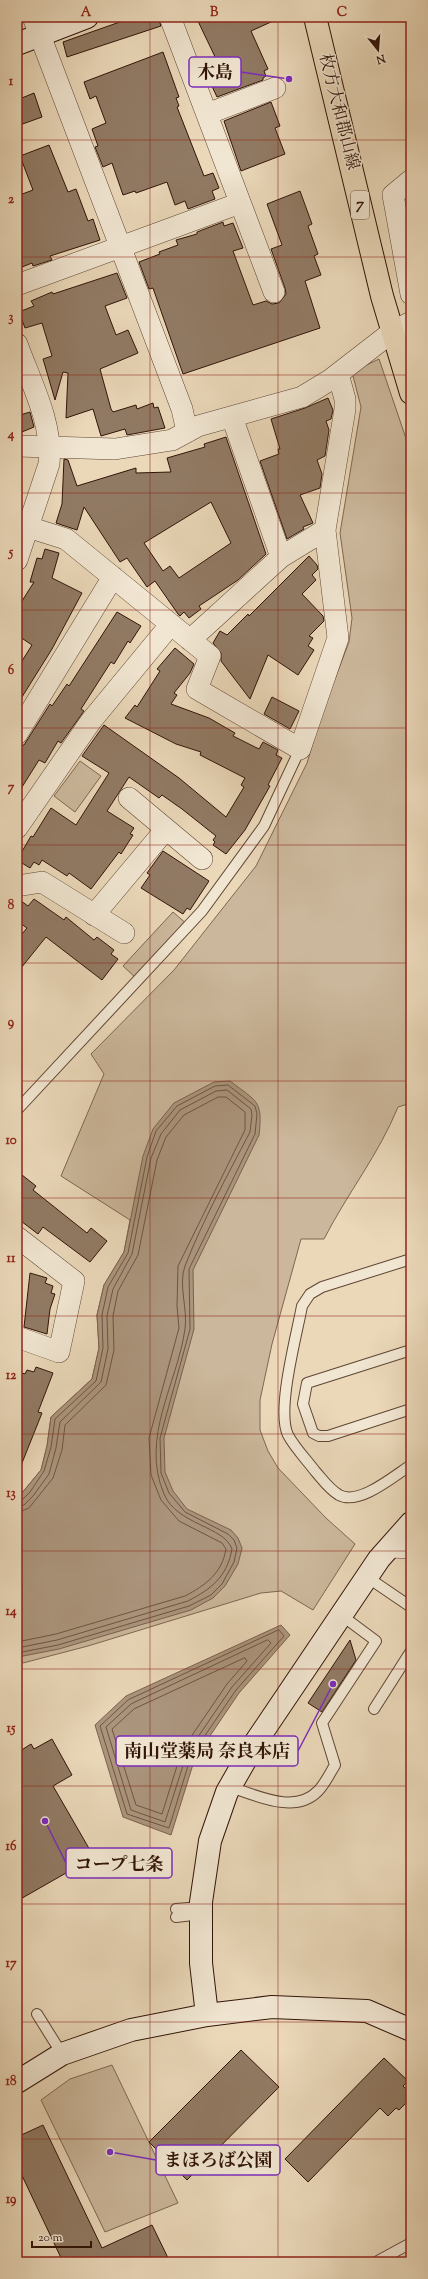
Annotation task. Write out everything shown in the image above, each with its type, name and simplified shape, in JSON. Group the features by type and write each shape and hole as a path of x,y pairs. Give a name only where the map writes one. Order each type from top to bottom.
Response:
{"main road":[{"name":"枚方大和郡山線","path":"314,17 392,332 411,393"}],"street":[{"path":"17,44 37,26 87,17"},
{"path":"170,17 274,292"},
{"path":"37,26 182,408 187,432"},
{"path":"207,114 275,88"},
{"path":"411,180 393,195 411,294"},
{"path":"17,285 240,202"},
{"path":"17,446 92,450 146,446 172,440 198,426 302,397 317,389 338,374 392,332 411,322"},
{"path":"17,344 48,425 51,448 49,464 17,560"},
{"path":"28,527 66,539 210,656 197,689 300,749 338,638 325,530 345,409 345,399 338,374"},
{"path":"232,417 281,558"},
{"path":"190,640 281,558 325,530"},
{"path":"17,734 113,577"},
{"path":"17,828 91,721 171,624"},
{"path":"129,798 202,859"},
{"path":"94,914 166,829"},
{"path":"17,886 42,882 124,933"},
{"path":"17,1237 74,1281 59,1352 17,1337"},
{"path":"207,2015 201,1963 201,1910 210,1842 230,1786 255,1743 367,1577 411,1523"},
{"path":"390,1547 411,1548"},
{"path":"17,2082 62,2054 131,2030 207,2015 272,2007 367,2010 411,2030"}],"lane":[{"path":"17,1110 202,911 264,826 300,749"},
{"path":"411,1259 322,1287 310,1294 302,1306 284,1405 287,1434 330,1489 340,1496 351,1499 362,1496 411,1465"},
{"path":"411,1350 307,1383 303,1404 312,1433 319,1436 328,1436 411,1409"},
{"path":"367,1577 411,1607"},
{"path":"230,1786 265,1799 293,1802 307,1798 318,1791 327,1779 335,1765 322,1723 376,1641 341,1615"},
{"path":"374,1710 411,1651"},
{"path":"176,1913 201,1910"},
{"path":"37,2014 62,2054"},
{"path":"376,2262 411,2243"}],"shaded area":[{"path":"379,359 411,453 411,1103 398,1107 382,1141 324,1239 301,1239 272,1344 260,1400 260,1430 268,1451 278,1468 326,1518 355,1544 313,1610 281,1591 261,1593 88,1646 23,1663 17,1655 17,1499 41,1470 47,1446 51,1417 92,1379 99,1348 97,1315 104,1285 124,1252 130,1220 61,1176 104,1074 91,1054 174,970 256,866 307,763 321,716 349,642 352,618 340,533 361,407 352,372"},
{"path":"80,761 101,776 75,812 54,796"},
{"path":"173,912 188,925 137,979 123,966"},
{"path":"112,2065 178,2203 105,2232 41,2100 70,2079"}],"water":[{"path":"230,1081 252,1098 259,1108 259,1135 193,1270 194,1329 164,1438 165,1472 173,1491 187,1509 231,1530 238,1538 242,1548 238,1564 225,1586 213,1598 191,1610 59,1649 18,1657 17,1499 41,1470 47,1446 51,1417 92,1379 99,1348 97,1315 104,1285 124,1252 143,1156 153,1129 174,1103 214,1082"},
{"path":"281,1625 290,1635 239,1693 195,1758 171,1835 123,1817 95,1725 126,1696"}],"building":[{"path":"134,17 158,17 161,26 67,57 63,42"},
{"path":"196,17 282,17 251,31 268,69 264,71 266,76 263,80 217,97 204,69 218,63"},
{"path":"163,52 179,97 176,98 179,106 177,107 204,176 213,173 219,188 212,191 215,199 188,209 185,201 175,205 167,182 136,193 135,191 123,195 112,163 103,167 95,147 98,146 92,129 106,123 96,96 90,99 84,82"},
{"path":"34,93 42,117 17,126 17,100"},
{"path":"271,102 280,126 275,128 285,154 241,171 224,121"},
{"path":"49,145 68,192 76,189 88,221 93,219 100,240 50,256 52,260 33,266 32,263 17,269 17,196 33,190 20,156"},
{"path":"300,191 312,224 308,226 318,254 314,256 321,275 305,281 320,328 183,374 153,288 149,289 139,262 178,245 176,240 197,234 197,232 223,222 224,226 233,223 243,248 233,251 253,305 266,301 272,304 279,303 286,294 271,249 282,245 267,204"},
{"path":"117,273 127,298 105,306 116,335 128,330 138,353 100,369 111,409 113,412 136,405 137,409 153,403 154,408 158,407 165,428 127,435 125,429 101,436 93,409 66,418 68,373 63,372 55,400 43,359 52,356 42,323 25,328 19,312 34,306 31,301 52,292 53,294"},
{"path":"328,398 333,410 331,419 326,421 329,430 325,456 317,460 322,474 320,488 300,495 313,523 303,527 304,529 287,539 260,461 279,454 278,449 280,449 271,419 305,408"},
{"path":"30,412 34,427 17,434 17,416"},
{"path":"226,437 266,554 238,580 199,606 201,609 189,618 184,612 180,616 178,614 155,581 147,587 127,558 120,562 84,507 77,530 56,523 62,504 64,459 68,460 77,486 136,468 136,473 171,472 167,458 205,447 204,444","holes":["211,502 231,543 179,578 170,566 163,571 144,543"]},
{"path":"45,549 59,553 52,578 82,593 52,649 17,705 17,669 32,645 17,635 17,609 34,582 30,582 37,558 42,559"},
{"path":"309,556 317,565 318,569 312,575 316,580 302,594 323,616 324,621 309,636 313,638 308,646 314,650 298,675 268,655 250,699 221,661 221,653 213,643 220,631 227,635 248,614 249,616"},
{"path":"117,612 141,626 130,643 128,641 114,664 111,662 81,709 84,711 61,743 58,741 45,763 39,760 17,795 17,746 24,745 50,704 52,706 67,684 69,686"},
{"path":"175,648 194,664 190,673 174,693 177,695 171,704 209,718 235,733 233,736 259,749 263,742 278,750 276,755 282,758 268,785 270,786 245,830 226,854 213,845 215,842 213,840 216,836 182,809 162,795 159,798 129,777 107,811 134,828 130,834 133,835 121,854 119,852 91,889 69,873 67,876 42,860 39,865 34,862 30,868 17,860 31,836 33,837 51,808 76,825 109,773 82,756 104,725 179,778 226,817 244,787 241,785 245,778 200,755 201,752 176,744 125,718 135,705 137,707 160,671 157,669"},
{"path":"272,697 299,711 290,729 264,714"},
{"path":"163,851 209,881 190,910 187,908 183,914 141,888 150,875 147,873"},
{"path":"17,898 28,906 34,899 64,920 66,917 94,940 97,937 114,950 111,954 118,959 102,980 46,937 17,973 17,940 27,928 17,921"},
{"path":"17,1171 36,1186 33,1190 87,1233 91,1228 107,1241 90,1262 43,1227 38,1234 17,1218"},
{"path":"30,1273 47,1278 45,1283 53,1286 51,1293 55,1294 50,1309 47,1334 24,1327"},
{"path":"36,1367 53,1373 38,1412 42,1413 18,1473 17,1371 25,1374 27,1370 34,1372"},
{"path":"350,1640 356,1660 322,1712 308,1703"},
{"path":"52,1739 72,1775 53,1786 94,1857 17,1901 17,1753 31,1744 34,1749"},
{"path":"241,2050 279,2087 187,2180 149,2142"},
{"path":"384,2058 408,2081 403,2086 411,2094 411,2098 399,2110 396,2108 388,2116 380,2108 308,2182 285,2159"},
{"path":"43,2125 102,2248 152,2225 170,2262 63,2262 17,2165 17,2137"}],"place":[{"name":"木島","path":"289,79"},
{"name":"南山堂薬局 奈良本店","path":"333,1684"},
{"name":"コープ七条","path":"45,1821"},
{"name":"まほろば公園","path":"110,2152"}]}
